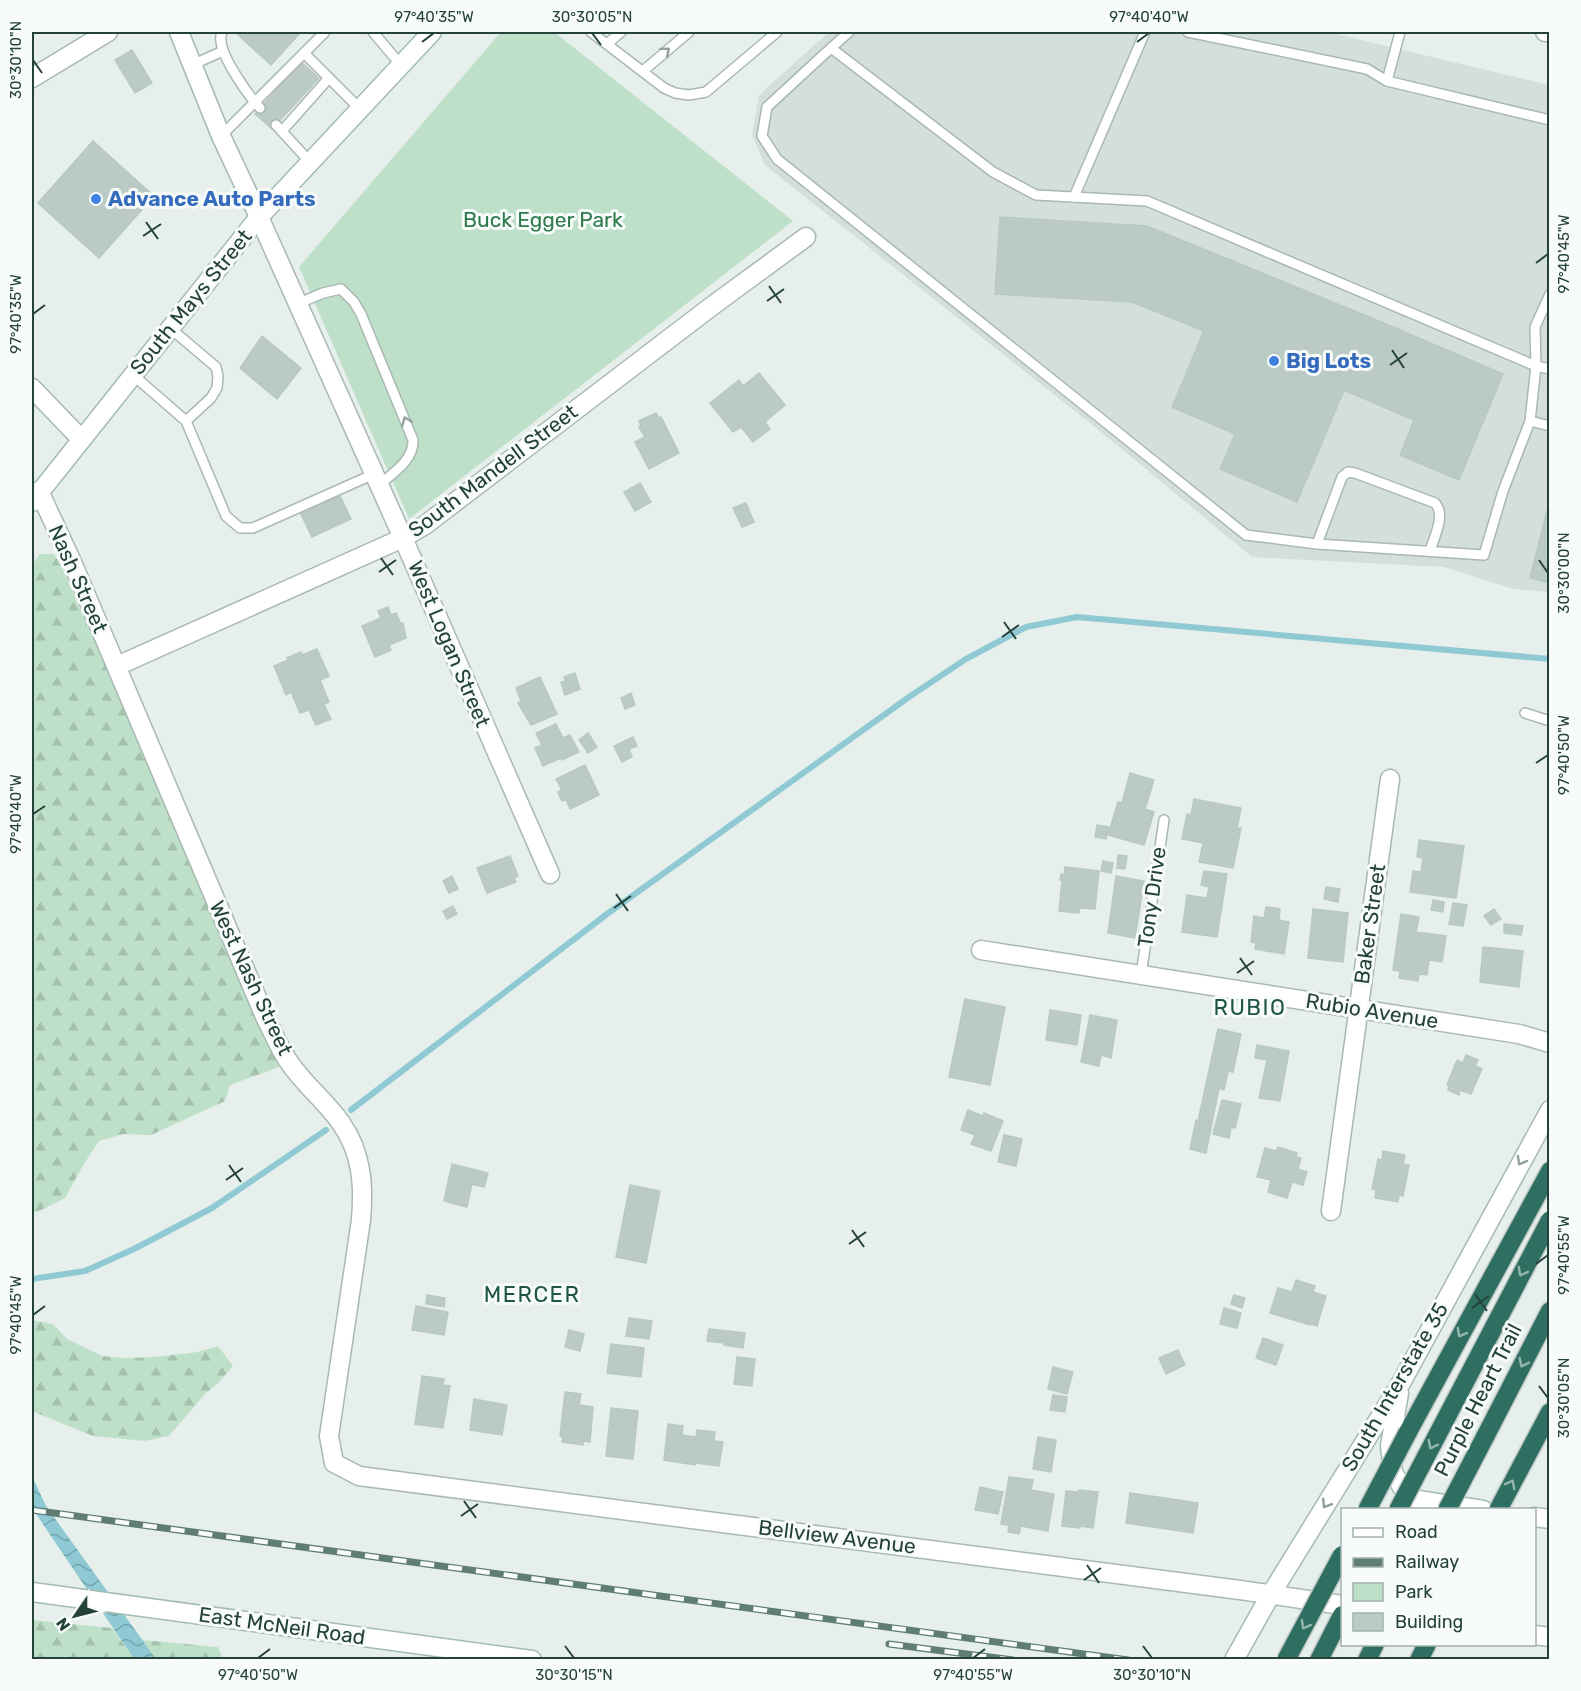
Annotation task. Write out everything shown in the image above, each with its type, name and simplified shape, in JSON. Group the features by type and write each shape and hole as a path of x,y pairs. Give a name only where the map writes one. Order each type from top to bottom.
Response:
{"highway":[{"path":"1367,1508 1550,1171"},
{"path":"1399,1508 1550,1220"},
{"name":"Purple Heart Trail","path":"1448,1508 1550,1311"},
{"path":"1499,1508 1550,1412"},
{"path":"1286,1659 1341,1557"},
{"path":"1319,1659 1341,1617"}],"street":[{"path":"32,78 108,32"},
{"name":"West Logan Street","path":"179,32 221,135 377,479 550,874"},
{"name":"South Mays Street","path":"35,496 259,218 432,32"},
{"name":"South Mandell Street","path":"117,666 403,538 425,525 806,237"},
{"path":"32,388 81,439"},
{"name":"Nash Street","path":"35,496 72,562 117,666"},
{"name":"West Nash Street","path":"117,666 266,1018 288,1060 340,1122 350,1139 360,1168 363,1192 361,1220 329,1436 334,1463"},
{"name":"Baker Street","path":"1332,1211 1390,779"},
{"name":"Rubio Avenue","path":"981,950 1519,1034 1550,1043"},
{"name":"South Interstate 35","path":"1234,1659 1271,1594 1401,1383 1550,1110"},
{"path":"1401,1383 1390,1446 1392,1472 1403,1489 1418,1500 1476,1508"},
{"name":"Bellview Avenue","path":"334,1463 359,1476 1341,1605"},
{"name":"East McNeil Road","path":"32,1592 532,1659"}],"lane":[{"path":"222,32 220,42 223,51 257,105"},
{"path":"221,135 257,105 325,32"},
{"path":"373,32 400,64"},
{"path":"591,32 664,88 675,93 690,94 706,92 777,32"},
{"path":"607,44 621,32"},
{"path":"642,71 689,32"},
{"path":"849,32 767,107 762,136 777,159 1246,535 1317,544 1484,555 1503,491 1530,421 1536,366 1535,327 1550,294"},
{"path":"1074,197 1145,32"},
{"path":"1188,32 1367,69 1387,81 1550,120"},
{"path":"1387,81 1400,32"},
{"path":"831,48 993,172 1036,195 1147,201 1536,366 1550,369"},
{"path":"192,65 223,51"},
{"path":"304,53 360,109"},
{"path":"310,162 279,128 329,78"},
{"path":"133,375 186,421 226,516 240,528 253,528 377,479 401,466 408,459 414,446 414,440 354,302 341,290 323,292 297,304"},
{"path":"170,328 216,367 218,376 217,388 211,398 186,421"},
{"path":"1530,421 1550,426"},
{"path":"1317,544 1342,477 1348,472 1435,503 1440,508 1440,516 1430,551"},
{"path":"1526,713 1550,721"},
{"name":"Tony Drive","path":"1141,975 1164,820"}],"shaded area":[{"path":"829,32 1328,32 1549,85 1549,592 1513,589 1444,567 1252,557 1100,431 765,165 752,135 759,95"}],"green space":[{"name":"Buck Egger Park","path":"501,32 554,32 793,221 409,519 299,267"},
{"path":"40,554 54,554 63,570 238,965 279,1067 230,1085 225,1101 151,1135 123,1134 99,1141 65,1198 37,1212 32,1211 32,565"},
{"path":"32,1320 53,1324 67,1339 102,1356 154,1357 198,1352 218,1346 233,1366 169,1436 145,1441 93,1436 32,1411"},
{"path":"32,1620 112,1628 134,1659 32,1659"},
{"path":"142,1640 218,1647 223,1659 156,1659"}],"water":[{"path":"32,1476 46,1506 156,1659 134,1659 32,1508"}],"building":[{"path":"235,32 301,32 271,65"},
{"path":"132,50 152,83 135,93 115,60"},
{"path":"301,62 319,78 272,129 255,114"},
{"name":"Advance Auto Parts","path":"93,141 154,196 99,258 38,203"},
{"path":"1000,217 1147,226 1233,261 1204,331 1132,302 995,294"},
{"name":"Big Lots","path":"1233,261 1374,319 1297,502 1220,469 1235,434 1172,407"},
{"path":"1374,319 1503,374 1459,480 1400,455 1414,420 1344,390"},
{"path":"262,336 301,368 277,399 240,368"},
{"path":"759,373 785,405 765,422 770,429 753,442 741,427 733,432 710,403 739,380 743,386"},
{"path":"656,413 659,418 661,417 679,453 649,469 635,442 645,437 639,427 641,426 639,421"},
{"path":"640,483 651,502 635,511 624,492"},
{"path":"340,496 351,519 312,537 301,514"},
{"path":"1550,499 1550,583 1530,578"},
{"path":"746,503 754,522 742,527 733,508"},
{"path":"388,607 391,615 396,613 401,624 403,623 406,638 389,645 391,650 375,657 362,626 381,618 378,611"},
{"path":"317,649 329,676 320,680 329,702 324,704 331,719 316,725 309,710 300,713 291,692 286,695 274,666 301,652 302,655"},
{"path":"575,673 580,689 565,695 561,682 566,681 564,677"},
{"path":"540,677 557,714 531,725 518,703 521,701 516,688"},
{"path":"631,693 635,705 625,709 621,698"},
{"path":"556,724 563,738 570,735 579,752 543,766 535,748 542,745 536,733"},
{"path":"588,733 597,747 588,753 579,740"},
{"path":"633,737 637,746 629,749 632,757 622,762 614,746"},
{"path":"585,765 599,795 570,809 566,800 562,801 560,797 558,792 562,790 556,779"},
{"path":"1130,773 1154,780 1145,809 1154,812 1144,845 1108,835 1118,802 1122,803"},
{"path":"1194,799 1241,808 1237,828 1241,828 1233,868 1199,862 1203,843 1182,839 1187,814 1191,815"},
{"path":"1097,825 1109,827 1106,839 1095,837"},
{"path":"1419,840 1464,846 1456,898 1410,892 1413,871 1421,872 1423,858 1417,857"},
{"path":"1118,855 1127,856 1125,869 1117,868"},
{"path":"510,856 518,876 514,878 516,882 487,893 477,868"},
{"path":"1103,861 1113,863 1111,873 1101,871"},
{"path":"1065,867 1099,871 1095,909 1079,908 1079,913 1059,911 1062,881 1060,880 1061,874 1064,875"},
{"path":"1204,871 1227,874 1217,937 1182,932 1187,895 1207,898 1209,887 1201,885"},
{"path":"452,876 458,889 449,893 443,881"},
{"path":"1116,876 1144,881 1135,938 1108,933"},
{"path":"1326,887 1340,889 1338,902 1324,899"},
{"path":"1433,900 1444,902 1443,912 1431,910"},
{"path":"1453,903 1467,905 1463,926 1449,924"},
{"path":"453,906 457,914 447,919 443,911"},
{"path":"1266,907 1280,909 1279,920 1289,922 1284,954 1255,949 1256,943 1251,942 1254,916 1264,918"},
{"path":"1313,909 1348,913 1343,962 1308,958"},
{"path":"1494,909 1501,919 1491,925 1484,916"},
{"path":"1401,914 1419,917 1416,932 1446,936 1442,962 1429,960 1427,975 1419,974 1418,981 1399,978 1400,971 1393,970"},
{"path":"1504,924 1523,926 1521,935 1504,933"},
{"path":"1483,947 1523,951 1519,987 1480,982"},
{"path":"965,999 1005,1007 990,1085 949,1077"},
{"path":"1050,1010 1081,1015 1077,1045 1046,1040"},
{"path":"1090,1015 1117,1020 1111,1058 1101,1055 1099,1066 1081,1062"},
{"path":"1218,1029 1241,1034 1233,1072 1228,1071 1224,1090 1219,1088 1206,1153 1190,1149"},
{"path":"1257,1045 1289,1051 1280,1101 1259,1098 1267,1060 1255,1058"},
{"path":"1466,1055 1478,1060 1475,1066 1482,1069 1471,1094 1460,1090 1459,1095 1448,1090 1447,1085 1457,1060 1463,1063"},
{"path":"1222,1100 1241,1104 1235,1128 1231,1127 1229,1138 1213,1134"},
{"path":"968,1110 983,1116 984,1113 1003,1121 991,1151 971,1144 975,1135 961,1130"},
{"path":"1004,1135 1022,1139 1016,1166 998,1162"},
{"path":"1278,1147 1297,1153 1296,1157 1301,1158 1298,1169 1307,1172 1303,1185 1292,1182 1287,1198 1268,1192 1271,1180 1257,1177 1265,1148 1276,1151"},
{"path":"1383,1151 1405,1155 1403,1164 1409,1165 1403,1196 1399,1195 1398,1202 1375,1198 1376,1190 1372,1189 1378,1159 1382,1160"},
{"path":"452,1164 488,1173 484,1187 472,1184 467,1207 444,1201"},
{"path":"630,1185 660,1191 646,1263 616,1257"},
{"path":"1296,1280 1315,1286 1313,1292 1326,1296 1317,1326 1270,1313 1278,1288 1292,1292"},
{"path":"427,1295 445,1298 444,1307 426,1304"},
{"path":"1234,1295 1245,1298 1242,1308 1231,1304"},
{"path":"416,1306 448,1312 444,1335 412,1330"},
{"path":"1224,1308 1241,1313 1237,1328 1220,1324"},
{"path":"629,1318 652,1321 649,1339 626,1336"},
{"path":"709,1329 745,1333 743,1348 707,1341"},
{"path":"569,1330 584,1334 580,1351 565,1347"},
{"path":"1263,1338 1283,1345 1276,1365 1256,1358"},
{"path":"611,1344 644,1348 641,1377 607,1373"},
{"path":"1178,1350 1185,1365 1166,1374 1159,1358"},
{"path":"737,1357 755,1359 752,1386 734,1384"},
{"path":"1053,1367 1073,1372 1067,1394 1048,1389"},
{"path":"422,1376 444,1379 443,1385 450,1386 443,1428 415,1424"},
{"path":"565,1392 581,1394 579,1405 593,1407 590,1442 583,1441 583,1445 562,1442 563,1437 560,1436"},
{"path":"1053,1395 1067,1397 1065,1412 1050,1410"},
{"path":"474,1399 507,1405 502,1435 470,1430"},
{"path":"611,1408 638,1411 633,1459 606,1456"},
{"path":"668,1424 683,1426 682,1435 696,1437 697,1430 715,1432 714,1441 723,1442 719,1466 664,1460"},
{"path":"1038,1437 1056,1440 1051,1472 1033,1469"},
{"path":"1009,1477 1033,1480 1031,1490 1054,1494 1048,1531 1021,1526 1019,1534 1008,1532 1009,1525 1001,1524"},
{"path":"980,1487 1003,1492 998,1514 975,1510"},
{"path":"1079,1490 1098,1492 1093,1528 1062,1526 1066,1491 1079,1492"},
{"path":"1130,1493 1198,1503 1193,1533 1126,1523"}],"waterway":[{"path":"351,1110 607,914 909,697 966,659 1026,627 1077,617 1550,659"},
{"path":"32,1279 85,1271 134,1249 212,1208 326,1130"}],"railway":[{"path":"32,1510 1128,1660"},
{"path":"889,1644 1013,1660"}],"place":[{"name":"Advance Auto Parts","path":"96,199"},
{"name":"Big Lots","path":"1274,361"}],"district":[{"name":"RUBIO","path":"1250,1007"},
{"name":"MERCER","path":"532,1294"}]}
